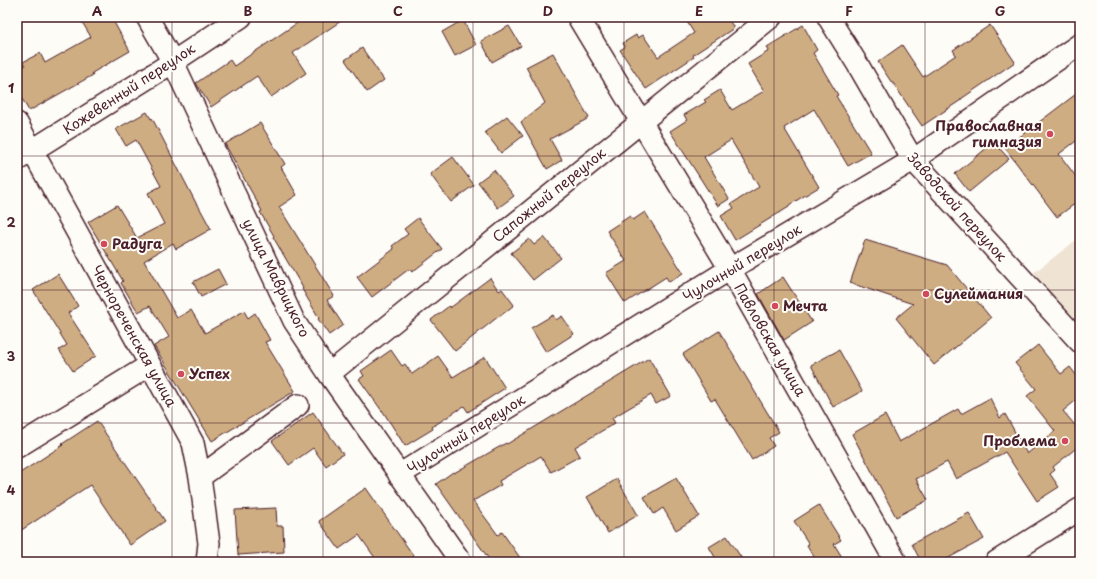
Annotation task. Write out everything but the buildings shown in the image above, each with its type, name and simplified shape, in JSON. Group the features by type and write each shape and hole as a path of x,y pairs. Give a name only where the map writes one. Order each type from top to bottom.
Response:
{"street":[{"name":"улица Маврицкого","path":"147,17 173,62 294,321 329,374 461,562"},
{"name":"Кожевенный переулок","path":"25,156 241,17"},
{"name":"Павловская улица","path":"578,17 730,269 896,562"},
{"name":"Сапожный переулок","path":"329,374 771,17"},
{"name":"Заводской переулок","path":"828,17 858,65 913,160 1080,342"},
{"name":"Чулочный переулок","path":"399,475 730,269 913,160 1080,44"},
{"name":"Чернореченская улица","path":"17,123 25,156 150,365 193,444 200,478 209,543 207,562"},
{"path":"17,447 150,365"},
{"path":"200,478 298,405"},
{"path":"996,562 1080,509"}],"shaded area":[{"path":"1080,237 1080,323 1031,275"}],"place":[{"name":"Православная гимназия","path":"1050,134"},
{"name":"Радуга","path":"104,244"},
{"name":"Сулеймания","path":"926,294"},
{"name":"Мечта","path":"775,306"},
{"name":"Успех","path":"181,374"},
{"name":"Проблема","path":"1065,441"}]}
